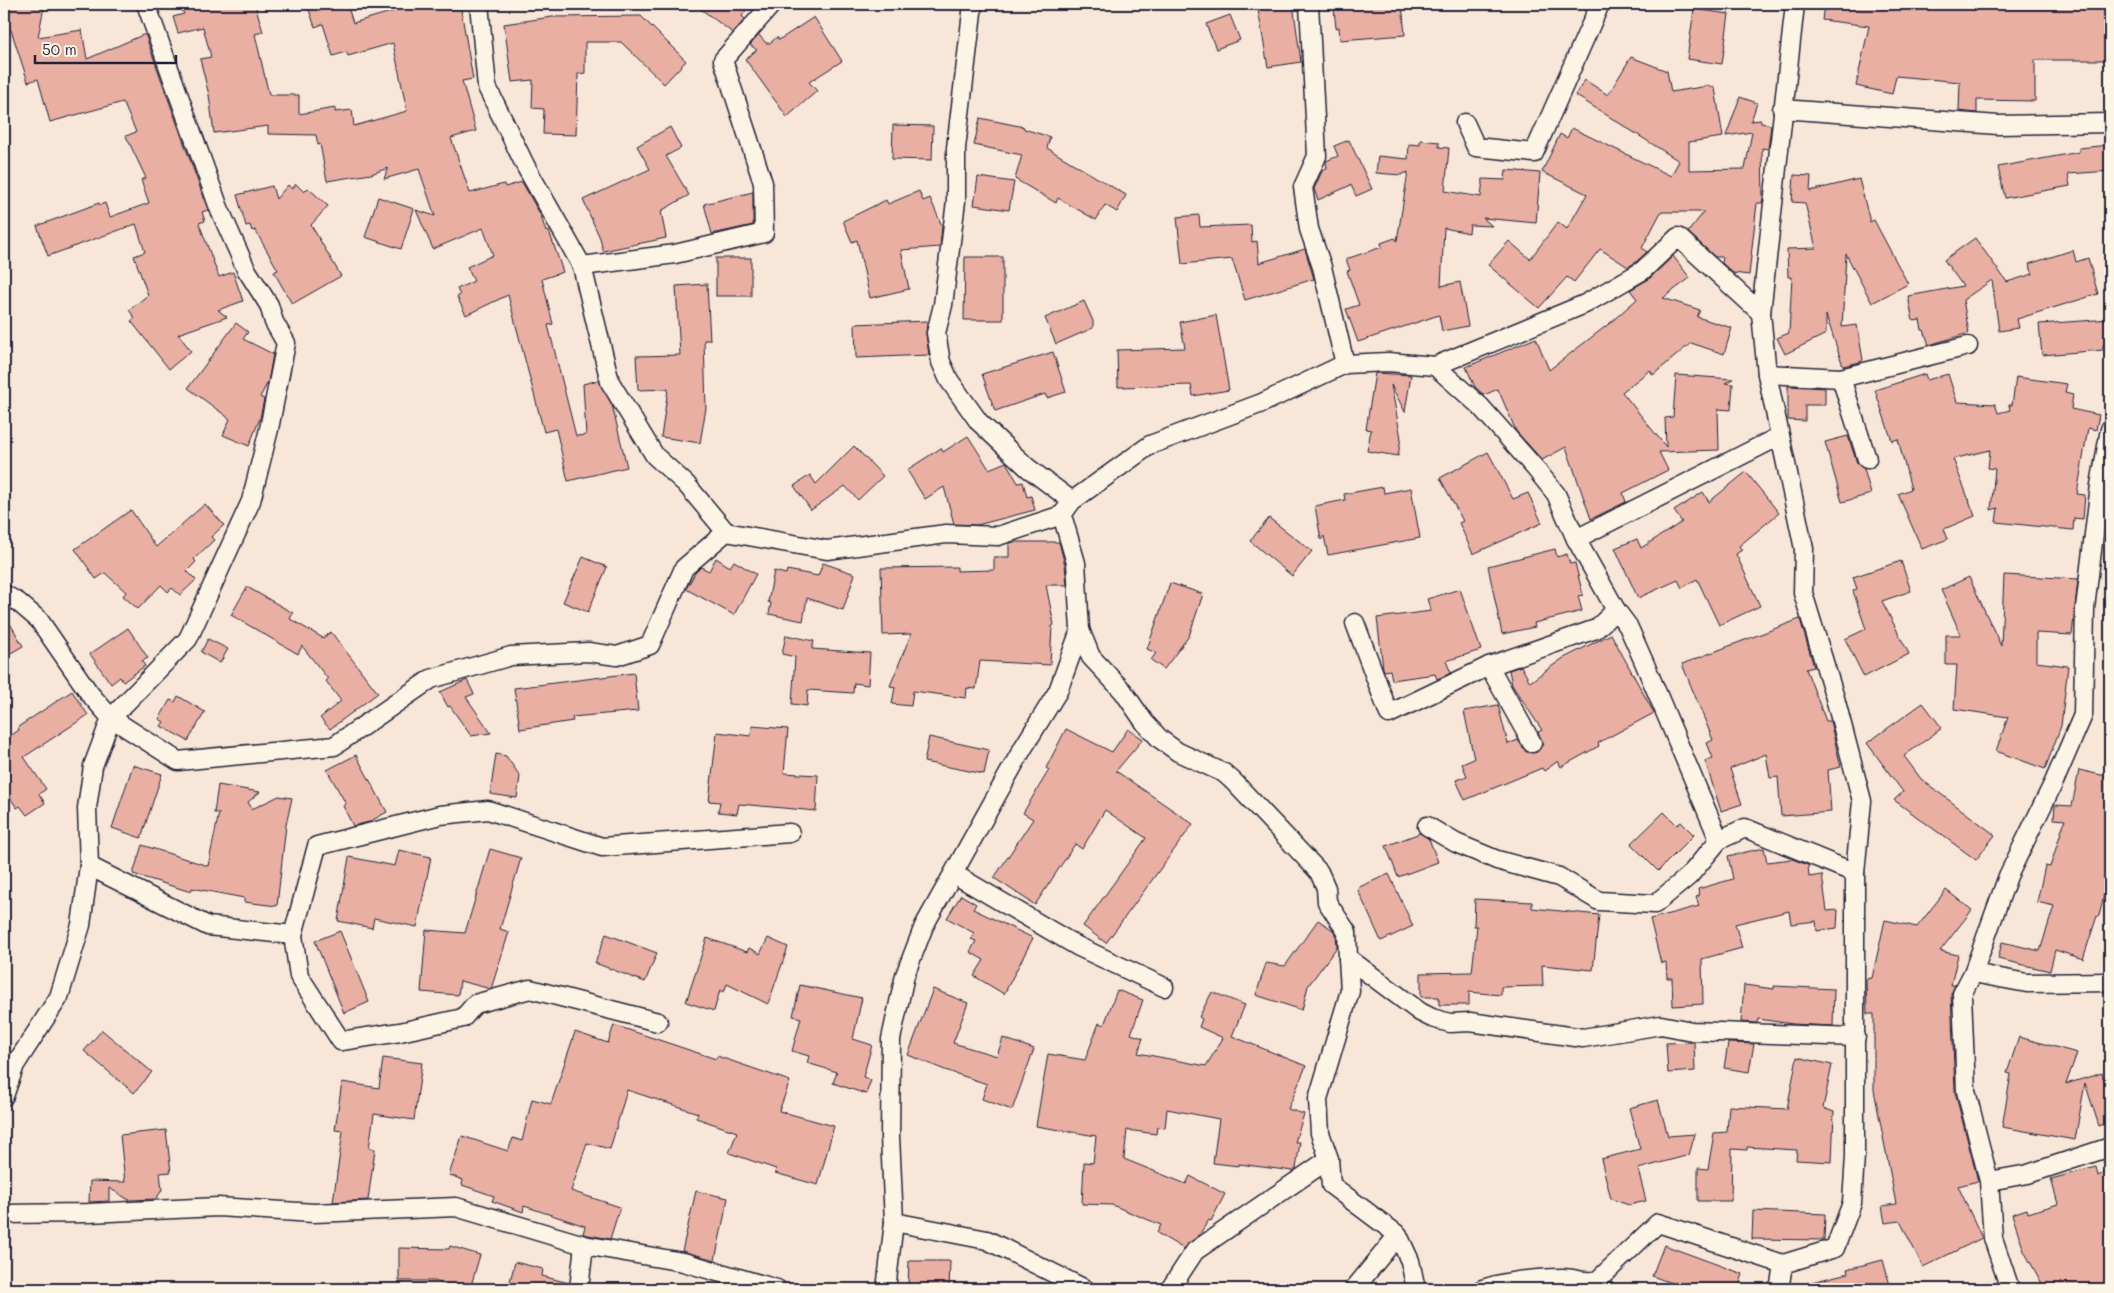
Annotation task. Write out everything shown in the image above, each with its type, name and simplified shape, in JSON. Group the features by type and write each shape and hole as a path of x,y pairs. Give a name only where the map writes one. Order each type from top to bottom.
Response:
{"street":[{"path":"4,1096 16,1065 59,997 81,925 89,866 87,808 93,766 111,718 188,639 251,501 269,429 286,343 274,322 269,305 246,268 219,208 146,4"},
{"path":"479,4 487,87 526,167 582,266 610,382 655,456 686,484 726,532 827,550 946,534 998,536 1067,508 1150,444 1262,402 1345,364 1388,362 1435,366 1585,304 1642,271 1678,237 1761,313"},
{"path":"582,266 675,254 764,233 763,183 723,60 772,4"},
{"path":"973,4 958,130 956,201 943,305 936,333 941,362 949,380 979,422 1067,508 1076,563 1080,630 1091,657 1123,691 1145,723 1160,739 1178,752 1224,773 1319,872 1326,888 1327,902 1347,932 1350,991 1318,1099 1320,1133 1329,1159 1332,1184 1398,1235 1410,1261 1416,1289"},
{"path":"1309,4 1316,156 1303,188 1309,229 1322,267 1345,364"},
{"path":"1465,123 1476,147 1534,153 1600,4"},
{"path":"1482,1289 1515,1281 1565,1278 1594,1282 1658,1223 1783,1264 1835,1248 1852,1203 1856,1037 1855,873 1862,800 1835,698 1803,593 1804,549 1767,374 1761,313 1795,4"},
{"path":"1782,109 1998,125 2110,123"},
{"path":"1767,374 1841,378 1968,346"},
{"path":"1435,366 1480,406 1556,494 1576,539 1616,610 1628,626 1719,840"},
{"path":"1841,378 1867,458"},
{"path":"2010,1289 1993,1238 1989,1181 1966,1091 1962,994 1974,973 2008,876 2054,782 2082,715 2085,608 2100,485 2110,429"},
{"path":"1576,539 1780,436"},
{"path":"4,594 18,602 39,620 90,694 111,718 178,761 334,746 431,679 512,656 588,652 617,656 650,645 684,568 726,532"},
{"path":"1355,623 1389,714 1489,666 1596,629 1616,610"},
{"path":"886,1289 894,1222 890,1137 891,1038 906,975 924,926 1023,748 1058,691 1080,630"},
{"path":"1489,666 1532,743"},
{"path":"658,1022 530,989 475,1004 462,1018 400,1032 341,1041 299,976 293,934 318,846 440,815 488,810 602,847 790,832"},
{"path":"1427,826 1456,843 1497,860 1559,877 1599,901 1655,904 1689,876 1719,840 1745,828 1855,873"},
{"path":"89,866 208,926 293,934"},
{"path":"954,874 1077,946 1164,987"},
{"path":"1348,958 1420,1012 1432,1018 1450,1023 1470,1022 1583,1038 1661,1025 1692,1030 1856,1037"},
{"path":"1974,973 2027,983 2110,982"},
{"path":"1350,991 1384,984"},
{"path":"1989,1181 2028,1174 2110,1147"},
{"path":"1170,1289 1195,1251 1329,1159"},
{"path":"4,1214 88,1213 218,1206 314,1213 456,1207 584,1245 683,1262 777,1289"},
{"path":"894,1222 987,1240 1085,1289"},
{"path":"1354,1289 1398,1235"},
{"path":"579,1289 584,1245"},
{"path":"1777,1289 1780,1284 1783,1264"}],"building":[{"path":"4,4 29,4 44,7 38,37 82,30 87,59 145,34 208,210 202,212 205,221 199,223 219,277 233,272 243,301 218,310 227,317 178,334 191,351 169,369 131,321 135,318 129,310 148,295 134,256 145,252 136,224 48,256 37,226 99,203 100,205 105,203 110,217 149,203 141,180 146,178 126,136 136,132 123,102 50,122 38,79 28,82 11,30 4,28"},
{"path":"179,4 255,4 263,32 255,34 269,95 299,95 299,114 335,108 335,112 352,110 354,126 407,111 393,43 348,56 346,52 333,56 323,24 315,27 307,4 347,4 353,23 394,11 393,4 460,4 473,79 462,81 476,131 451,138 470,193 504,184 505,187 522,182 541,216 546,232 549,231 563,272 542,279 553,324 548,325 576,436 586,435 583,384 599,380 612,405 627,467 568,481 556,429 544,432 508,295 466,315 457,297 460,295 457,289 474,281 467,267 493,255 483,228 433,249 416,210 435,216 419,169 384,179 388,168 371,174 327,181 320,144 318,145 316,135 268,134 268,126 214,133 209,95 200,59 211,57 203,27 178,33 173,17 184,14"},
{"path":"694,4 737,4 746,10 742,16 745,19 733,33"},
{"path":"1257,4 1293,4 1301,62 1268,67"},
{"path":"1337,4 1402,4 1405,35 1340,40 1339,27 1336,28 1334,9 1337,9"},
{"path":"1824,4 1922,4 1973,8 1974,4 2108,4 2110,60 2035,60 2035,101 1977,100 1977,113 1959,111 1960,82 1896,76 1892,94 1856,86 1869,26 1822,20"},
{"path":"1694,9 1729,14 1722,64 1687,59"},
{"path":"1230,15 1240,40 1216,49 1206,24"},
{"path":"641,16 686,61 664,84 621,42 585,42 585,73 578,74 576,135 543,134 544,109 532,108 533,80 512,82 504,24 552,17"},
{"path":"814,17 842,61 809,82 817,91 787,117 745,59 757,50 750,45 759,35 766,43 770,43 777,37 779,40"},
{"path":"1631,57 1667,71 1671,92 1708,86 1715,88 1723,137 1689,142 1689,170 1745,169 1752,132 1726,136 1740,97 1757,103 1751,121 1761,120 1761,123 1771,125 1768,149 1762,148 1763,198 1762,203 1757,203 1749,275 1733,273 1722,263 1723,257 1715,257 1688,232 1704,212 1661,212 1642,248 1647,252 1636,262 1628,267 1600,249 1574,282 1567,277 1539,308 1488,265 1509,241 1530,259 1558,222 1567,229 1587,194 1542,172 1560,134 1567,138 1572,128 1671,176 1679,161 1575,95 1585,80 1608,95"},
{"path":"980,118 1024,127 1024,129 1050,137 1047,148 1126,195 1117,212 1105,205 1096,220 1058,198 1056,203 1015,179 1022,155 974,145"},
{"path":"893,125 933,126 932,160 892,159"},
{"path":"670,127 681,148 666,156 689,195 661,211 666,238 603,251 600,238 583,200 650,169 637,146"},
{"path":"1349,140 1372,189 1356,196 1351,185 1318,200 1314,189 1322,171 1327,169 1326,161 1338,156 1334,146"},
{"path":"1420,140 1439,142 1439,147 1449,148 1445,191 1481,197 1483,179 1505,180 1506,170 1540,173 1536,223 1483,218 1492,226 1470,225 1469,233 1444,228 1441,286 1460,282 1468,326 1442,331 1439,315 1358,342 1346,309 1359,305 1347,271 1350,270 1346,259 1382,247 1381,243 1395,238 1397,241 1408,172 1401,175 1376,173 1378,156 1408,159 1409,144 1420,145"},
{"path":"2110,145 2110,171 2068,174 2070,186 2005,198 1998,167 2079,152 2079,148"},
{"path":"1794,175 1811,176 1810,191 1859,179 1870,222 1874,220 1908,284 1872,303 1846,254 1842,327 1857,325 1863,360 1860,362 1843,366 1826,315 1826,334 1785,354 1777,338 1789,333 1792,277 1788,277 1787,249 1816,248 1805,203 1792,202"},
{"path":"978,177 1014,182 1009,210 974,205"},
{"path":"296,184 304,192 308,188 328,206 311,225 341,276 292,304 274,272 278,270 255,230 252,231 250,225 246,226 237,195 272,186 276,199 288,185 292,189"},
{"path":"919,191 923,201 930,198 942,226 940,247 901,250 909,289 870,298 857,240 852,242 843,221 886,200 888,204"},
{"path":"753,192 753,225 712,234 704,204"},
{"path":"378,197 414,209 401,249 365,237"},
{"path":"1199,215 1200,227 1251,225 1252,242 1257,241 1259,263 1305,249 1314,279 1245,300 1232,259 1182,264 1177,217"},
{"path":"1975,238 2007,282 2033,274 2029,264 2073,250 2076,262 2088,258 2098,294 2017,319 2019,328 1999,331 1992,280 1963,300 1969,333 1929,345 1924,330 1922,330 1920,320 1913,321 1908,296 1963,286 1944,260"},
{"path":"1673,256 1690,278 1663,298 1700,310 1697,317 1732,328 1724,354 1691,343 1653,375 1650,370 1622,392 1666,447 1665,418 1673,417 1676,375 1733,379 1725,383 1733,384 1731,410 1718,409 1719,450 1659,452 1668,470 1623,493 1626,502 1591,519 1566,447 1542,460 1516,431 1498,389 1484,395 1475,387 1466,367 1536,338 1549,370 1610,323 1637,299 1630,290 1649,279"},
{"path":"965,257 1003,257 1003,320 964,320"},
{"path":"716,258 751,258 751,296 716,296"},
{"path":"707,284 710,340 704,340 706,408 700,443 661,437 668,389 638,390 636,356 680,355 676,286"},
{"path":"1084,301 1093,321 1093,328 1056,344 1045,318"},
{"path":"1216,315 1229,390 1193,396 1191,385 1118,387 1117,350 1185,348 1180,322"},
{"path":"2110,319 2110,344 2103,345 2103,350 2042,355 2039,324"},
{"path":"927,321 926,334 929,355 856,358 855,324"},
{"path":"236,323 248,332 243,339 273,354 268,382 260,397 264,399 260,418 249,446 223,435 230,419 188,388"},
{"path":"1053,352 1066,392 1047,398 1045,394 995,411 982,374"},
{"path":"1375,373 1411,375 1405,412 1391,385 1401,438 1398,456 1367,451 1371,430 1366,429"},
{"path":"1925,374 1927,380 1948,374 1957,402 1995,404 1998,413 2010,410 2009,405 2012,405 2016,377 2067,384 2065,392 2073,394 2071,409 2099,415 2096,430 2088,428 2077,494 2085,495 2083,519 2074,518 2073,530 1996,522 1998,508 1991,510 1995,469 1988,468 1990,450 1953,459 1975,516 1944,529 1948,539 1922,549 1898,494 1911,489 1898,439 1892,441 1875,390"},
{"path":"1788,386 1825,388 1825,405 1805,405 1805,421 1788,420"},
{"path":"968,436 989,469 1006,462 1018,483 1023,482 1027,497 1031,496 1035,510 977,525 954,524 944,487 925,499 907,470 941,448 943,452"},
{"path":"1848,436 1857,463 1864,469 1871,494 1842,502 1825,442"},
{"path":"854,446 883,476 858,500 845,486 811,510 794,486 810,475 816,484"},
{"path":"1488,452 1513,499 1528,493 1542,523 1473,554 1459,523 1463,521 1440,478"},
{"path":"1746,472 1779,513 1739,546 1742,550 1736,554 1760,606 1719,625 1697,579 1682,588 1678,580 1638,598 1615,548 1637,539 1641,548 1682,522 1674,511 1703,492 1709,502"},
{"path":"1383,487 1384,493 1411,488 1420,538 1328,555 1324,536 1321,540 1315,506 1345,500 1344,494"},
{"path":"205,504 224,525 211,537 214,540 194,559 196,562 187,571 196,580 180,595 172,588 168,592 161,585 138,609 123,596 126,592 105,573 96,579 75,549 131,510 156,547"},
{"path":"1269,518 1312,551 1292,576 1250,541"},
{"path":"1013,542 1059,542 1065,565 1067,585 1046,585 1054,625 1052,626 1050,665 980,661 976,689 967,688 966,698 913,691 911,706 892,704 895,687 890,686 911,634 883,635 881,568 957,567 957,571 994,570 994,557 1009,557 1009,544"},
{"path":"1555,549 1557,557 1567,554 1570,564 1575,563 1583,595 1578,596 1582,611 1534,623 1535,627 1502,634 1488,566"},
{"path":"583,557 607,567 588,612 563,602"},
{"path":"716,558 730,567 734,561 756,574 734,615 686,589 695,573 701,567 709,571"},
{"path":"1901,561 1911,591 1882,601 1909,654 1864,677 1845,639 1866,629 1853,591 1857,589 1853,577"},
{"path":"823,563 855,574 843,610 807,598 803,621 769,614 771,603 768,602 774,571 786,574 787,570 818,576"},
{"path":"2004,575 2078,579 2072,635 2036,633 2036,662 2068,666 2061,726 2045,769 1996,751 2008,717 1954,709 1957,665 1946,665 1946,635 1961,635 1941,590 1969,577 2001,646"},
{"path":"1170,583 1203,594 1189,636 1164,669 1151,660 1156,653 1147,649"},
{"path":"247,587 293,613 290,619 323,638 331,632 378,693 330,729 320,718 341,701 326,681 328,679 302,646 298,654 231,615"},
{"path":"1460,589 1481,650 1446,661 1451,673 1437,679 1435,674 1392,680 1390,670 1384,671 1383,668 1377,618 1431,611 1427,599"},
{"path":"4,613 23,646 4,657"},
{"path":"1800,619 1814,667 1806,669 1826,721 1830,721 1841,767 1828,770 1831,812 1781,816 1778,777 1770,778 1766,754 1730,769 1742,804 1721,811 1705,761 1713,758 1707,743 1713,740 1682,664"},
{"path":"128,628 148,658 142,661 145,666 123,682 120,677 111,684 90,654"},
{"path":"1611,634 1654,713 1598,743 1599,746 1561,767 1558,761 1544,771 1542,768 1465,800 1456,780 1467,776 1462,764 1474,759 1464,711 1498,705 1508,744 1518,740 1526,752 1537,752 1543,744 1538,732 1542,730 1512,685 1509,670 1521,666 1530,682 1562,659"},
{"path":"786,635 814,641 812,649 870,653 868,685 854,683 853,693 808,690 807,706 792,704 795,657 782,654"},
{"path":"208,639 228,649 220,663 201,652"},
{"path":"634,673 638,711 572,717 573,721 520,729 514,688"},
{"path":"467,680 474,694 466,697 491,733 471,736 450,706 448,707 440,692"},
{"path":"72,691 88,715 24,757 46,789 39,794 45,803 27,815 20,806 17,808 4,789 4,740 19,730 18,727"},
{"path":"178,696 205,712 188,741 161,726 164,722 159,719 170,700 175,702"},
{"path":"1923,703 1942,728 1904,756 1921,779 1995,835 1976,860 1894,800 1903,792 1867,743"},
{"path":"752,726 788,729 784,773 818,775 816,811 739,804 737,814 718,812 720,802 709,801 717,732 751,736"},
{"path":"1066,729 1112,752 1128,729 1143,739 1116,771 1193,824 1106,943 1083,926 1146,838 1105,810 1082,849 1075,844 1035,905 994,878 1033,819 1023,813 1049,770 1046,768"},
{"path":"929,737 989,750 984,774 924,762"},
{"path":"496,754 506,756 520,776 517,798 490,794"},
{"path":"356,755 387,812 369,822 353,826 343,806 346,804 327,770"},
{"path":"133,765 162,774 141,838 112,828"},
{"path":"2079,770 2110,777 2110,806 2108,805 2106,834 2110,836 2110,870 2099,916 2097,916 2083,959 2055,950 2050,971 1998,959 2002,942 2040,951 2054,906 2037,902 2045,866 2050,867 2065,820 2054,819 2055,805 2072,806"},
{"path":"218,785 260,792 248,802 252,809 279,796 292,798 286,825 277,906 244,902 244,898 192,888 191,892 133,874 142,845 208,866 219,813 214,813"},
{"path":"1664,812 1677,825 1681,822 1694,835 1658,871 1631,844"},
{"path":"1420,833 1429,839 1438,862 1398,877 1386,846"},
{"path":"1764,848 1767,862 1792,859 1808,865 1809,877 1822,875 1827,911 1838,910 1837,928 1817,931 1816,921 1791,924 1789,911 1735,924 1742,948 1702,959 1703,1004 1673,1006 1672,978 1667,978 1666,962 1661,963 1650,919 1699,906 1696,897 1699,896 1698,889 1733,879 1728,856"},
{"path":"490,849 521,858 500,929 509,932 491,989 460,981 458,995 421,992 426,930 465,933"},
{"path":"399,850 431,857 417,927 374,918 372,928 338,921 349,857 395,866"},
{"path":"1389,874 1413,926 1381,941 1357,888"},
{"path":"1946,890 1972,910 1940,951 1958,955 1951,985 1955,985 1951,994 1955,1092 1978,1181 1958,1186 1982,1238 1923,1267 1900,1221 1885,1223 1882,1206 1896,1204 1874,1090 1874,1014 1867,1014 1866,979 1872,978 1885,920 1917,927"},
{"path":"961,895 976,904 973,909 1033,938 1004,994 974,976 984,960 970,952 976,941 971,939 974,933 947,918"},
{"path":"1475,899 1532,902 1532,908 1599,915 1593,970 1542,965 1543,986 1501,987 1501,995 1469,992 1469,1005 1439,1005 1439,997 1421,997 1421,973 1472,972 1477,926 1474,926"},
{"path":"1318,920 1333,930 1336,935 1337,947 1308,986 1302,1010 1256,995 1266,963 1285,966"},
{"path":"340,931 369,1002 344,1013 315,941"},
{"path":"606,934 657,953 645,982 595,963"},
{"path":"707,938 747,952 749,948 760,954 768,938 788,947 768,1004 727,984 724,992 720,990 714,1011 686,1002"},
{"path":"800,985 862,998 853,1039 872,1045 863,1077 871,1080 866,1094 833,1083 837,1072 807,1063 809,1056 792,1051 801,1018 793,1016"},
{"path":"1744,985 1774,989 1774,986 1834,989 1833,1026 1793,1024 1758,1019 1757,1023 1741,1022"},
{"path":"933,989 968,1003 953,1043 997,1056 1003,1038 1034,1049 1012,1110 982,1099 987,1084 908,1055"},
{"path":"1117,990 1143,1000 1131,1034 1143,1038 1138,1053 1206,1066 1223,1038 1199,1027 1202,1019 1199,1017 1212,992 1245,1005 1232,1036 1306,1066 1288,1109 1304,1114 1295,1142 1300,1142 1296,1169 1293,1171 1239,1164 1239,1166 1213,1163 1219,1119 1167,1109 1165,1128 1157,1127 1156,1134 1127,1130 1124,1159 1186,1184 1190,1176 1225,1194 1211,1221 1209,1220 1199,1235 1184,1249 1157,1233 1161,1225 1112,1205 1082,1204 1084,1162 1093,1163 1096,1136 1036,1126 1048,1054 1085,1060 1099,1023 1104,1025"},
{"path":"614,1025 716,1059 717,1056 790,1081 779,1111 834,1126 818,1185 775,1173 776,1169 729,1153 737,1132 696,1118 698,1113 627,1090 610,1149 587,1143 571,1191 620,1207 610,1239 583,1234 585,1226 524,1206 523,1212 492,1201 494,1196 462,1185 463,1180 449,1175 462,1136 508,1151 513,1138 522,1141 532,1099 551,1104 575,1032 608,1043"},
{"path":"102,1030 152,1072 134,1093 84,1051"},
{"path":"2019,1037 2077,1053 2066,1084 2102,1073 2103,1078 2110,1075 2110,1122 2099,1126 2085,1083 2075,1140 2002,1127 2011,1074 2007,1073"},
{"path":"1694,1042 1695,1071 1668,1073 1666,1043"},
{"path":"1728,1043 1754,1044 1749,1072 1724,1068"},
{"path":"1797,1057 1832,1065 1823,1108 1834,1112 1832,1162 1796,1160 1797,1150 1747,1147 1747,1150 1732,1149 1731,1201 1698,1201 1698,1168 1708,1169 1714,1133 1727,1132 1729,1106 1787,1109"},
{"path":"383,1058 422,1063 414,1120 374,1114 369,1148 375,1149 368,1200 333,1202 343,1131 335,1130 342,1082 379,1088"},
{"path":"1658,1100 1668,1136 1695,1134 1689,1155 1638,1169 1646,1201 1629,1205 1611,1199 1601,1159 1640,1149 1629,1108"},
{"path":"166,1130 171,1172 160,1173 162,1190 156,1199 129,1200 109,1188 109,1201 89,1202 90,1181 125,1182 120,1135"},
{"path":"2096,1167 2098,1176 2110,1169 2110,1289 2045,1289 2024,1251 2012,1214 2027,1209 2028,1213 2058,1204 2051,1179"},
{"path":"696,1191 728,1198 715,1260 682,1251"},
{"path":"1753,1211 1825,1214 1824,1240 1752,1239"},
{"path":"1664,1245 1743,1274 1738,1289 1688,1289 1652,1276"},
{"path":"450,1246 480,1255 470,1289 460,1289 434,1281 399,1281 399,1248 449,1249"},
{"path":"1883,1260 1891,1289 1804,1289 1804,1284 1848,1273 1847,1269"},
{"path":"909,1261 950,1261 949,1289 908,1288"},
{"path":"515,1262 543,1269 542,1276 569,1283 569,1289 508,1289"}]}
